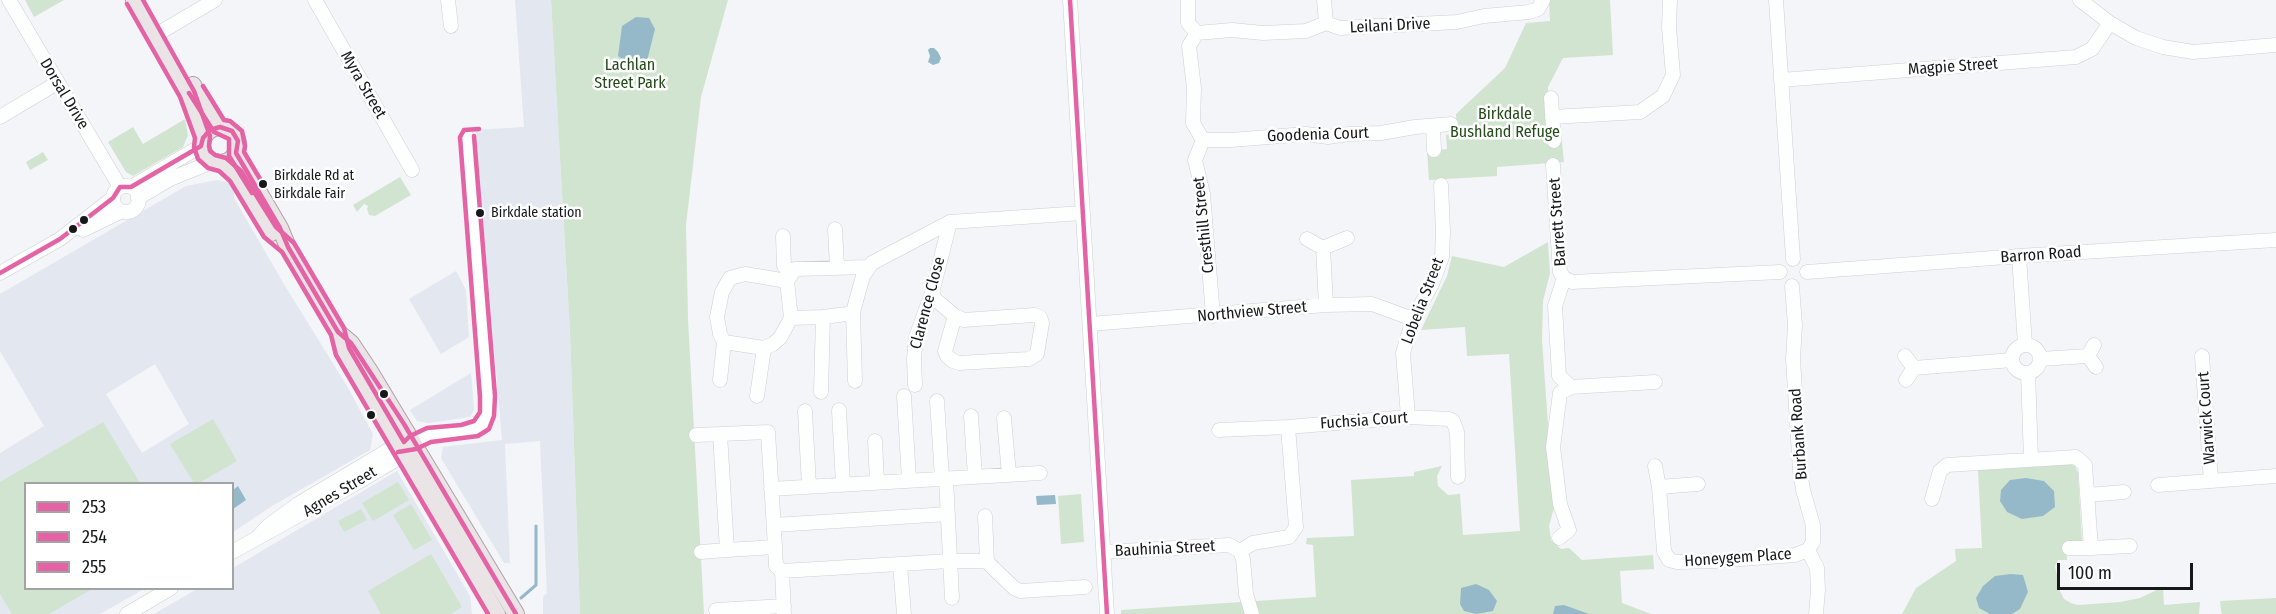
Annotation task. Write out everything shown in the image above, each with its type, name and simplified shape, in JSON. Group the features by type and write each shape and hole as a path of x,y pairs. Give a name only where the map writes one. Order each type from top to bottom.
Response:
{"main road":[{"path":"134,0 159,33 220,127"},
{"path":"146,0 187,93 204,155 236,177 270,232 288,247"},
{"path":"202,142 210,130 220,127 236,135 238,147 233,158 217,163"},
{"path":"236,153 338,332 351,344 369,370 405,447 497,614"},
{"path":"405,447 516,614"}],"street":[{"name":"Dorsal Drive","path":"9,0 57,83 126,193 115,206 122,211"},
{"path":"159,33 214,0"},
{"name":"Myra Street","path":"315,0 412,170"},
{"path":"448,0 451,26"},
{"path":"1070,0 1107,614"},
{"path":"1188,0 1188,23 1197,33 1189,46 1194,88 1193,123 1203,140"},
{"path":"1324,0 1326,24"},
{"name":"Leilani Drive","path":"1197,33 1232,30 1263,33 1306,31 1326,24 1340,28 1457,22 1484,16 1529,12 1538,9 1543,0"},
{"path":"1552,117 1640,112 1663,96 1673,75 1669,28 1670,0"},
{"path":"1776,0 1793,259"},
{"path":"2080,0 2110,23 2136,38 2154,44 2193,52 2276,45"},
{"name":"Magpie Street","path":"1781,80 2076,57 2092,49 2110,23"},
{"path":"0,117 57,83"},
{"path":"1551,98 1554,141"},
{"name":"Goodenia Court","path":"1203,140 1306,134 1328,137 1349,134 1381,134 1415,127 1451,124"},
{"path":"1433,126 1434,150"},
{"name":"Agnes Street","path":"234,551 295,519 405,447 429,435 476,429 483,424 487,414 488,397 467,137"},
{"name":"Cresthill Street","path":"1203,140 1195,160 1203,194 1213,316"},
{"path":"0,273 60,239 202,142"},
{"path":"126,193 217,163"},
{"name":"Barrett Street","path":"1553,165 1560,272 1564,278"},
{"name":"Lobelia Street","path":"1408,417 1403,353 1413,319 1432,284 1442,257 1441,185"},
{"path":"60,239 122,211 133,210 137,204 126,193"},
{"path":"855,381 853,312 862,276 872,263 950,222 1082,213"},
{"name":"Clarence Close","path":"915,385 916,336 932,293 950,222"},
{"path":"835,229 837,267"},
{"path":"724,342 764,348 780,338 791,318 789,277 784,266 783,236"},
{"path":"1323,248 1347,238"},
{"path":"1307,239 1323,248"},
{"name":"Barron Road","path":"1807,272 2276,240"},
{"path":"1323,248 1326,305"},
{"path":"2019,256 2025,345"},
{"path":"1793,259 1804,264 1807,272 1803,282 1792,286 1782,279 1780,272 1785,261 1793,259"},
{"path":"789,277 795,269 869,267"},
{"path":"1571,387 1559,376 1555,306 1564,278 1572,282 1780,272"},
{"path":"720,380 724,342 717,317 724,284 730,278 745,274 789,277"},
{"name":"Burbank Road","path":"1792,286 1795,325 1793,359 1800,471 1813,525 1813,542 1808,550 1815,559 1817,568 1816,614"},
{"path":"932,293 936,300 955,316 964,320 1034,315 1040,317 1042,323 1036,354 1029,359 959,363 953,361 945,351 955,316"},
{"name":"Northview Street","path":"1090,324 1213,316 1326,305 1372,304 1413,319"},
{"path":"791,318 823,317 853,312"},
{"path":"821,392 823,317"},
{"path":"2012,360 2017,370 2028,373 2035,370 2040,359 2037,351 2025,345"},
{"path":"2012,360 2017,349 2025,345"},
{"path":"757,396 764,348"},
{"path":"2040,359 2091,350 2096,368"},
{"path":"1905,356 1914,368"},
{"name":"Warwick Court","path":"2202,356 2211,481"},
{"path":"1914,368 2012,360"},
{"path":"1906,380 1914,368"},
{"path":"2028,373 2031,459"},
{"path":"1570,532 1560,504 1553,447 1560,393 1571,387 1655,382"},
{"path":"904,396 909,480"},
{"path":"937,401 948,514 952,598"},
{"path":"839,410 843,484"},
{"path":"805,411 809,486"},
{"path":"971,416 975,477"},
{"name":"Fuchsia Court","path":"1219,430 1436,417 1453,421 1457,432 1458,477"},
{"path":"1004,418 1009,475"},
{"name":"Bauhinia Street","path":"1104,552 1229,545 1240,551 1253,543 1289,537 1296,527 1288,427"},
{"path":"696,435 768,432 776,566 782,571 950,561 987,562 1020,591 1085,587"},
{"path":"720,434 727,550"},
{"path":"875,441 877,482"},
{"path":"1932,499 1940,471 1947,465 2079,458 2085,465 2091,548"},
{"name":"Honeygem Place","path":"1655,466 1664,551 1669,560 1677,562 1714,561 1796,555 1808,550"},
{"path":"771,489 1040,473"},
{"path":"2158,485 2276,476"},
{"path":"1659,487 1698,484"},
{"path":"2087,495 2124,492"},
{"path":"774,525 948,514"},
{"path":"985,516 987,562"},
{"path":"2069,548 2130,546"},
{"path":"701,552 775,547"},
{"path":"1240,551 1243,559 1246,594 1252,614"},
{"path":"900,564 904,614"},
{"path":"716,610 784,610 782,571"},
{"path":"127,614 168,590"}],"shaded area":[{"path":"515,0 551,0 570,333 580,614 543,614 543,597 547,593 540,441 505,444 510,563 504,563 441,458 443,447 502,440 475,130 524,127"},
{"path":"218,180 230,183 234,190 234,198 347,386 373,434 370,450 272,506 234,531 234,482 24,482 24,590 142,590 100,614 0,614 0,453 44,426 0,351 0,294 186,186","holes":["155,364 189,424 142,453 106,394"]},
{"path":"456,271 466,290 469,337 441,354 409,299"},
{"path":"471,373 474,410 470,417 429,423 417,421 410,410"},
{"path":"397,471 470,596 472,614 154,614 195,590 234,590 234,567"}],"green space":[{"path":"25,0 64,0 34,17"},
{"name":"Lachlan Street Park","path":"551,0 728,0 701,97 686,225 688,319 704,614 580,614 570,333"},
{"name":"Birkdale Bushland Refuge","path":"1549,0 1610,0 1613,55 1563,58 1548,87 1548,92 1545,93 1548,142 1562,142 1564,162 1497,167 1497,176 1429,180 1427,151 1447,149 1446,135 1457,133 1456,114 1505,68 1526,23 1550,21"},
{"path":"185,119 188,135 183,147 133,176 126,172 108,142 133,127 143,144"},
{"path":"43,152 48,160 30,170 26,162"},
{"path":"400,177 411,195 375,216 369,215 368,206 364,204 357,212 353,205"},
{"path":"1548,242 1550,273 1543,301 1542,340 1554,508 1549,526 1551,540 1561,549 1569,548 1582,560 1653,555 1654,569 1620,571 1622,603 1651,614 1121,614 1121,610 1316,597 1313,545 1306,544 1307,538 1354,536 1351,480 1414,476 1414,472 1442,466 1437,476 1438,486 1448,495 1460,494 1463,535 1520,531 1509,354 1467,356 1465,327 1421,330 1447,276 1452,256 1504,267"},
{"path":"213,419 237,461 201,482 193,482 170,444"},
{"path":"103,422 139,482 24,482 24,590 90,590 49,614 12,614 0,594 0,482"},
{"path":"2069,464 2075,466 2078,473 2082,541 2066,542 2067,560 2058,560 2055,566 2064,599 2078,605 2120,602 2140,598 2163,587 2164,605 2200,602 2199,614 1902,614 1916,588 1956,561 1955,549 1982,548 1978,470"},
{"path":"398,482 409,500 373,521 362,503"},
{"path":"1081,494 1084,542 1061,544 1058,496"},
{"path":"411,504 432,540 414,550 393,515"},
{"path":"361,509 367,520 344,532 338,521"},
{"path":"431,554 462,607 450,614 381,614 368,591"},
{"path":"2276,598 2276,614 2222,614 2221,611 2220,601"}],"water":[{"path":"636,17 649,18 655,29 648,57 642,67 633,66 618,56 622,26"},
{"path":"930,48 938,52 941,58 939,63 933,65 928,62"},
{"path":"2026,478 2044,481 2054,491 2055,507 2043,516 2022,519 2007,512 2000,501 2001,490 2010,480"},
{"path":"238,486 246,500 234,508 234,489"},
{"path":"1055,495 1056,504 1037,505 1036,496"},
{"path":"2023,575 2028,592 2020,609 2012,614 1990,614 1979,608 1976,598 1983,586 1995,576"},
{"path":"1476,584 1489,590 1497,601 1493,611 1476,614 1464,611 1460,604 1461,588"},
{"path":"1564,605 1589,614 1553,614 1555,606"}],"waterway":[{"path":"521,598 536,585 536,526"}],"transit line":[{"name":"255","path":"143,0 194,91 210,136 210,151 226,158 241,171 276,227 294,243 344,328 349,348 404,442 410,436 427,428 461,425 474,421 480,412 460,137 464,130 479,129"},
{"name":"253","path":"1070,0 1107,614"},
{"name":"254","path":"127,4 180,97 195,138 194,147 198,159 208,168 219,171 230,181 264,237 282,252 331,335 336,355 488,614"},
{"name":"255","path":"203,86 224,120 230,121 242,131 244,152 263,184"},
{"name":"254","path":"189,93 214,132 229,139 229,156 252,193"},
{"name":"253","path":"0,273 60,239 113,198 120,187 131,187 201,146 203,138 210,130 220,127 232,131 238,141 236,153 280,228 288,247 338,332 351,343 404,424 516,614"},
{"name":"254","path":"398,452 416,449 431,442 478,436 489,429 494,416 495,396 474,136"}],"place":[{"name":"Birkdale Rd at Birkdale Fair","path":"263,184"},
{"name":"Birkdale station","path":"480,213"}]}
